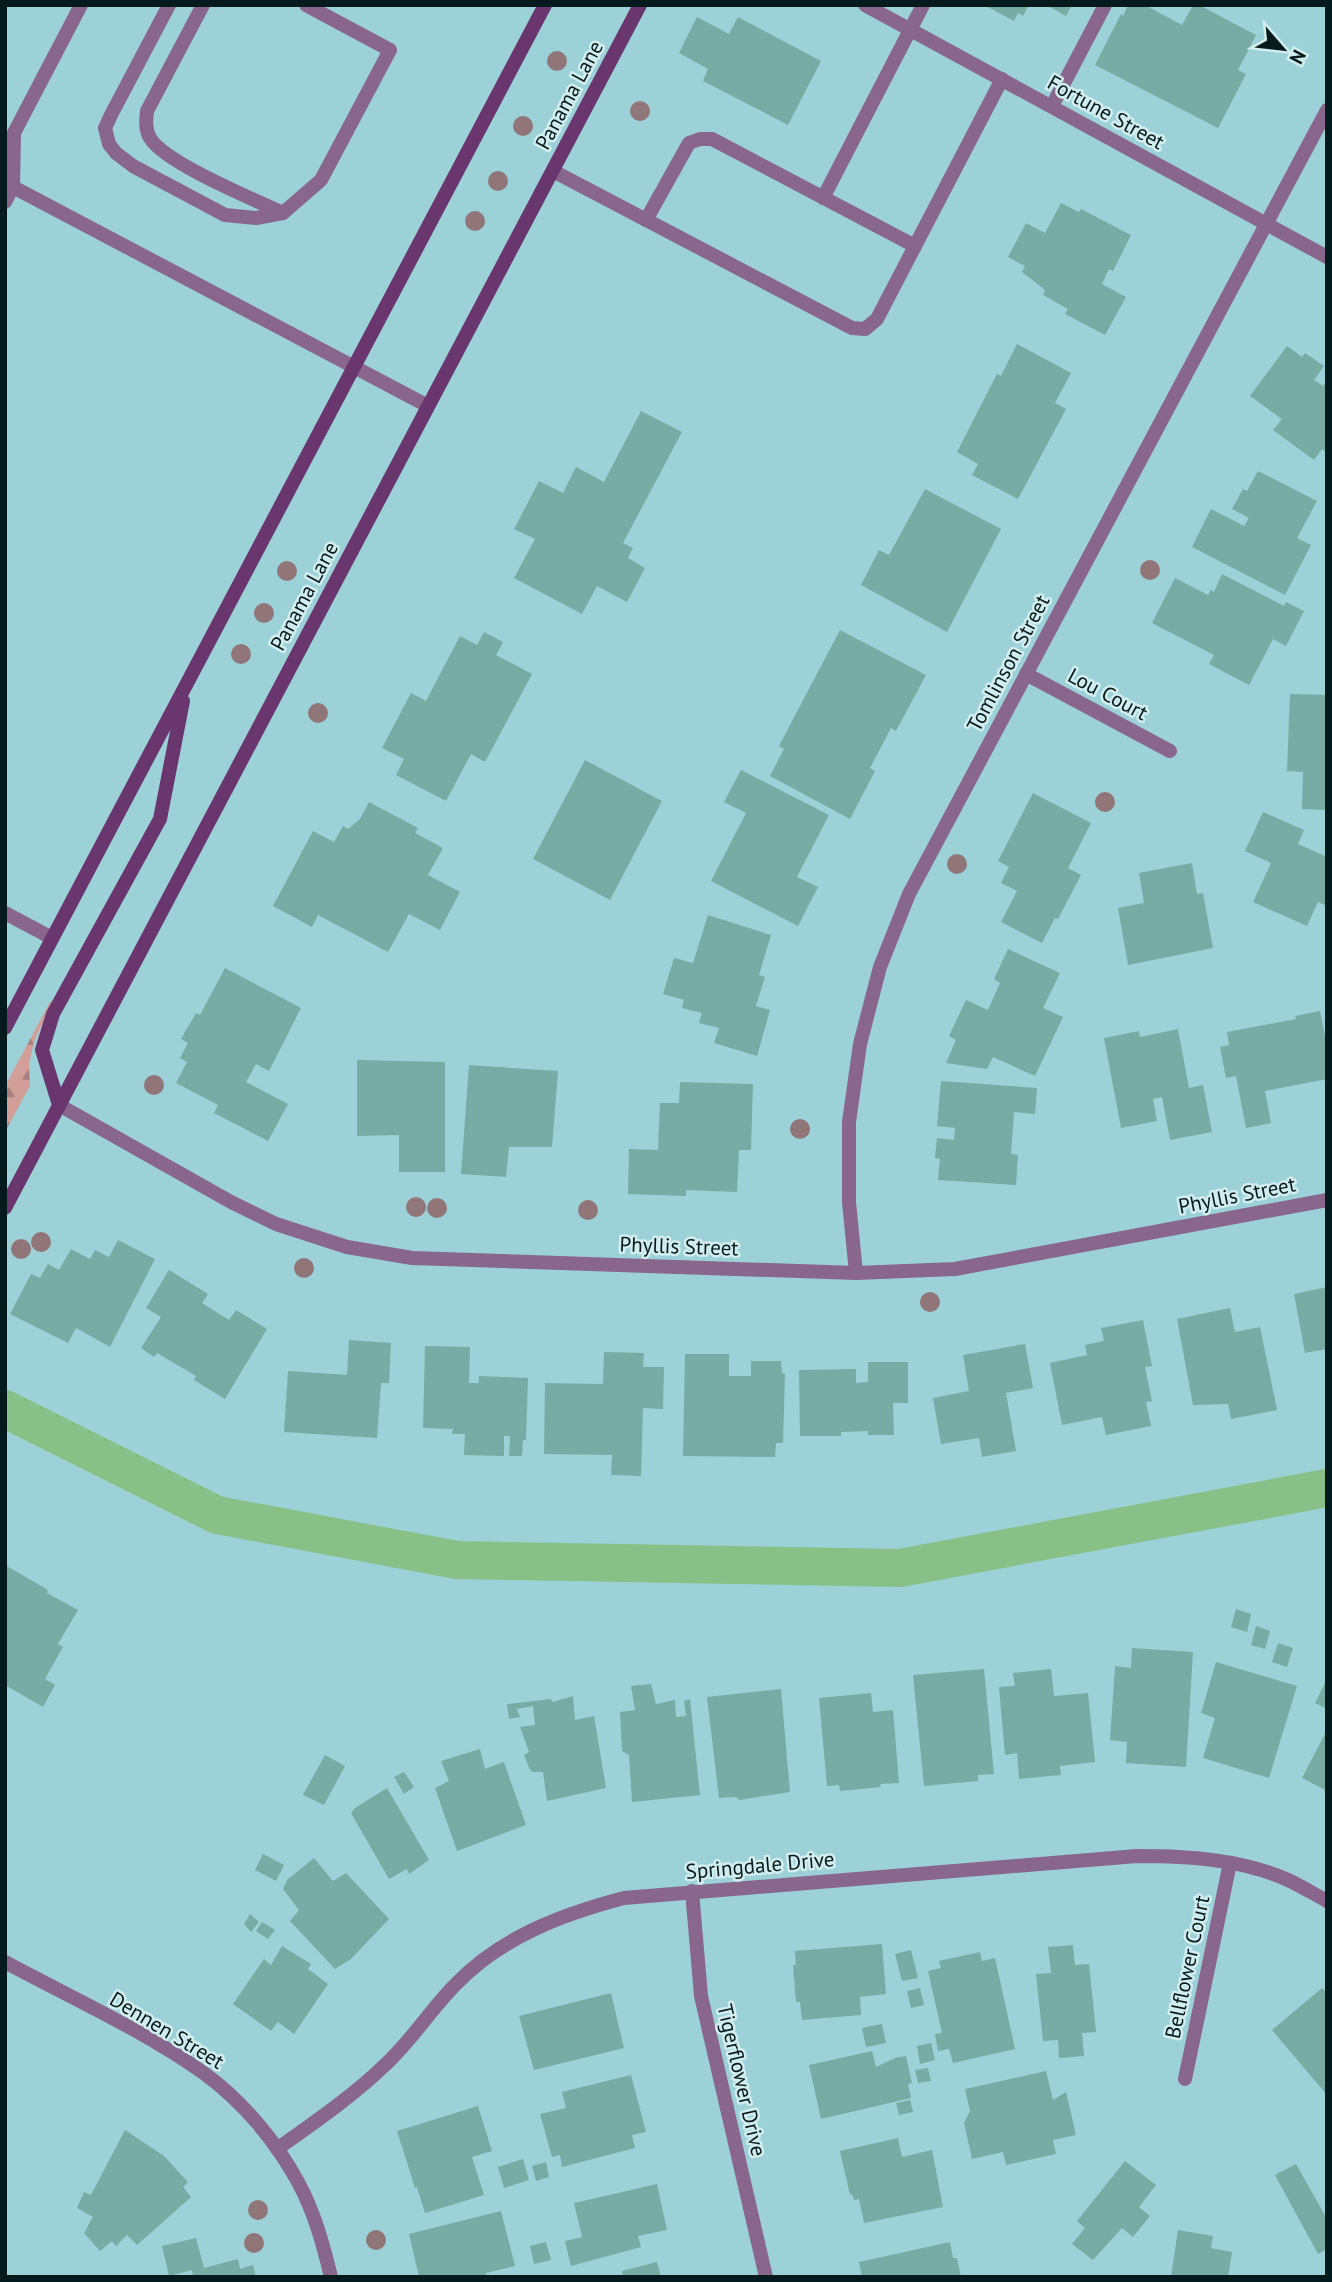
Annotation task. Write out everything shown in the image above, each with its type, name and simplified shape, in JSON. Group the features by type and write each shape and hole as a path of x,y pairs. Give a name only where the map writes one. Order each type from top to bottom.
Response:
{"main road":[{"path":"5,1028 545,5"},
{"name":"Panama Lane","path":"5,1208 640,5"},
{"path":"59,1105 42,1050 53,1014 160,819 186,686"}],"street":[{"path":"5,202 13,187 14,133 81,5"},
{"path":"169,5 108,122 106,128 109,144 133,166 225,215 256,218 283,213 321,180 390,50 306,5"},
{"path":"203,5 147,111 145,122 149,136 156,146 182,163 283,213"},
{"name":"Fortune Street","path":"865,5 1327,257"},
{"path":"823,198 923,5"},
{"path":"1052,106 1105,5"},
{"path":"553,171 852,328 865,329 877,319 1002,79"},
{"name":"Tomlinson Street","path":"856,1273 849,1202 849,1122 860,1044 880,967 909,894 1327,110"},
{"path":"646,220 689,143 712,139 915,246"},
{"path":"13,187 428,406"},
{"name":"Lou Court","path":"1026,674 1170,751"},
{"path":"5,913 52,938"},
{"name":"Phyllis Street","path":"59,1105 231,1202 276,1223 347,1247 412,1258 856,1273 955,1269 1327,1200"},
{"name":"Springdale Drive","path":"277,2149 356,2092 390,2061 426,2015 479,1963 522,1934 575,1911 612,1901 692,1891 1137,1856 1177,1856 1230,1863 1285,1879 1327,1901"},
{"name":"Bellflower Court","path":"1185,2080 1230,1863"},
{"name":"Tigerflower Drive","path":"692,1891 701,1996 766,2277"},
{"name":"Dennen Street","path":"7,1966 163,2047 206,2075 245,2109 277,2149 299,2183 321,2235 331,2277"}],"green space":[{"path":"50,1002 53,1002 35,1039 29,1064 30,1086 5,1132 5,1086"}],"building":[{"path":"984,5 1029,5 1023,16 1018,13 1014,21"},
{"path":"1046,5 1072,5 1066,16"},
{"path":"1128,5 1145,5 1182,25 1193,5 1199,5 1256,35 1238,70 1246,74 1218,128 1095,65"},
{"path":"697,17 729,34 738,17 821,61 788,125 703,81 708,69 679,53"},
{"path":"1061,203 1079,212 1081,209 1131,235 1113,271 1109,269 1102,284 1126,297 1105,335 1065,314 1068,309 1043,295 1045,290 1022,272 1025,266 1008,257 1026,223 1045,233"},
{"path":"1017,344 1071,373 1055,403 1066,409 1018,499 972,475 978,464 957,452 997,374 1001,376"},
{"path":"1287,346 1302,357 1305,353 1324,366 1314,380 1323,386 1327,380 1327,453 1322,449 1314,460 1273,430 1282,419 1250,396"},
{"path":"641,411 682,432 623,543 633,548 628,558 645,568 627,602 597,586 582,614 514,578 535,539 514,529 539,481 563,493 576,467 604,482"},
{"path":"1258,471 1317,501 1297,538 1311,545 1285,595 1192,547 1211,509 1244,526 1249,518 1232,509 1243,489 1247,491"},
{"path":"925,489 1001,529 947,632 861,585 879,550 889,555"},
{"path":"1222,574 1284,606 1286,602 1304,611 1286,646 1273,639 1249,685 1209,664 1214,655 1152,623 1175,578 1208,595 1211,590 1214,592"},
{"path":"840,630 926,675 896,731 891,728 870,768 875,771 850,819 770,776 784,749 779,746"},
{"path":"484,632 503,642 496,655 532,674 485,762 471,754 446,801 396,775 404,759 382,748 411,693 426,701 460,636 477,645"},
{"path":"1290,694 1327,695 1327,810 1302,809 1303,772 1287,771"},
{"path":"585,760 662,801 610,900 533,859"},
{"path":"741,770 829,815 797,877 818,887 798,926 711,881 746,813 724,802"},
{"path":"1033,793 1091,823 1068,868 1081,875 1042,943 1001,922 1017,891 1001,883 1009,867 998,861"},
{"path":"369,802 418,828 415,833 443,848 428,875 460,892 440,930 409,914 388,952 318,915 312,927 273,906 313,831 334,842 343,826 348,829 360,819"},
{"path":"1263,812 1304,830 1298,844 1327,857 1327,906 1318,902 1307,926 1253,902 1271,863 1245,851"},
{"path":"1192,863 1197,894 1203,893 1213,948 1128,965 1118,908 1144,903 1139,873"},
{"path":"708,915 771,935 759,975 765,977 756,1006 770,1010 757,1056 714,1043 719,1028 699,1023 702,1013 682,1008 684,1000 663,994 674,958 693,963"},
{"path":"1008,949 1060,973 1043,1008 1063,1017 1035,1076 993,1057 987,1069 946,1063 956,1040 949,1036 966,1000 988,1010 1000,983 994,979"},
{"path":"225,968 301,1008 269,1071 256,1064 246,1082 288,1104 268,1141 214,1113 218,1105 176,1083 187,1062 180,1058 188,1043 181,1039 196,1013 200,1015"},
{"path":"1320,1011 1327,1046 1327,1079 1265,1091 1271,1123 1246,1128 1236,1076 1226,1078 1220,1047 1229,1045 1227,1032 1296,1019 1295,1016"},
{"path":"1178,1029 1189,1088 1203,1085 1212,1132 1170,1140 1162,1097 1153,1099 1157,1121 1121,1128 1104,1038 1139,1031 1140,1037"},
{"path":"357,1060 445,1062 445,1172 399,1172 399,1135 357,1136"},
{"path":"469,1065 558,1071 552,1147 509,1147 506,1177 461,1174"},
{"path":"941,1081 1037,1088 1035,1114 1014,1112 1011,1154 1018,1155 1016,1185 938,1180 940,1159 935,1158 937,1138 954,1140 955,1128 937,1126"},
{"path":"680,1082 753,1084 751,1150 739,1150 737,1192 686,1190 686,1196 628,1194 629,1149 658,1150 660,1103 679,1103"},
{"path":"118,1240 155,1259 110,1347 76,1328 68,1343 10,1314 31,1274 40,1278 48,1264 59,1270 71,1249 90,1259 95,1250 109,1257"},
{"path":"169,1270 208,1294 202,1303 229,1320 236,1310 267,1329 225,1399 194,1380 196,1376 157,1353 154,1357 141,1348 161,1317 146,1308"},
{"path":"1327,1287 1327,1349 1305,1353 1294,1294"},
{"path":"1230,1308 1235,1332 1260,1327 1277,1410 1231,1419 1228,1404 1193,1405 1177,1319"},
{"path":"1143,1320 1152,1366 1145,1367 1152,1401 1146,1402 1151,1426 1106,1435 1102,1417 1062,1425 1050,1363 1087,1355 1085,1345 1104,1341 1101,1328"},
{"path":"349,1340 391,1343 389,1383 381,1383 377,1438 284,1432 288,1371 347,1375"},
{"path":"1025,1344 1033,1388 1006,1393 1016,1451 982,1457 979,1438 941,1444 933,1398 969,1391 963,1355"},
{"path":"425,1346 470,1347 469,1383 479,1383 479,1376 528,1378 526,1440 523,1440 522,1456 509,1456 510,1436 504,1436 504,1456 464,1455 465,1434 452,1434 453,1429 423,1428"},
{"path":"604,1352 644,1353 643,1367 664,1367 663,1409 643,1408 641,1476 611,1475 612,1455 544,1454 545,1383 603,1384"},
{"path":"685,1354 729,1354 729,1376 751,1376 751,1361 781,1361 782,1373 785,1374 783,1443 776,1443 775,1457 683,1456"},
{"path":"868,1362 908,1362 908,1403 893,1403 894,1435 868,1435 868,1431 841,1432 841,1436 800,1436 799,1370 856,1369 856,1383 868,1382"},
{"path":"5,1565 78,1610 58,1644 63,1647 45,1679 55,1685 43,1707 5,1685"},
{"path":"1236,1609 1251,1614 1247,1632 1231,1627"},
{"path":"1256,1626 1270,1631 1265,1649 1251,1645"},
{"path":"1278,1643 1293,1648 1287,1667 1272,1662"},
{"path":"1132,1648 1193,1652 1186,1767 1126,1763 1127,1742 1110,1740 1115,1666 1131,1668"},
{"path":"1216,1662 1297,1686 1269,1778 1203,1758 1215,1718 1201,1713"},
{"path":"984,1669 994,1774 978,1775 978,1781 924,1786 913,1675"},
{"path":"1051,1669 1054,1696 1088,1693 1095,1762 1060,1766 1061,1775 1019,1779 1017,1753 1005,1755 999,1687 1015,1686 1013,1673"},
{"path":"1327,1679 1327,1709 1315,1703"},
{"path":"651,1684 656,1704 675,1700 676,1717 686,1716 684,1701 690,1699 700,1795 632,1802 629,1755 622,1751 620,1712 635,1710 631,1686"},
{"path":"781,1689 790,1792 739,1800 736,1797 719,1798 707,1697"},
{"path":"871,1693 873,1712 893,1710 899,1783 840,1791 839,1785 827,1786 819,1698"},
{"path":"573,1696 575,1720 594,1716 606,1788 547,1801 543,1772 530,1770 524,1755 529,1752 520,1727 535,1725 533,1706 517,1709 520,1717 509,1719 507,1704 551,1699 553,1702"},
{"path":"1327,1730 1327,1791 1302,1778"},
{"path":"480,1749 485,1769 504,1762 526,1825 457,1851 435,1788 449,1781 441,1761"},
{"path":"325,1755 345,1766 324,1805 303,1795"},
{"path":"404,1772 414,1787 404,1794 394,1777"},
{"path":"387,1788 429,1860 409,1874 407,1869 389,1879 351,1813"},
{"path":"263,1854 284,1865 276,1881 255,1870"},
{"path":"314,1858 333,1881 346,1873 389,1919 351,1959 335,1969 290,1921 299,1910 283,1889 287,1880"},
{"path":"250,1914 259,1922 251,1932 244,1924"},
{"path":"262,1922 275,1930 268,1939 256,1931"},
{"path":"882,1944 886,1994 860,1997 861,2015 802,2020 800,2002 796,2002 793,1965 796,1965 795,1951"},
{"path":"1073,1945 1075,1965 1089,1964 1096,2032 1082,2033 1084,2056 1059,2058 1058,2040 1043,2041 1036,1974 1051,1973 1048,1947"},
{"path":"282,1946 311,1964 308,1969 328,1984 294,2034 278,2022 271,2031 233,2004 264,1959 271,1965"},
{"path":"911,1950 918,1978 902,1981 895,1954"},
{"path":"980,1952 982,1961 995,1958 1015,2049 953,2063 949,2049 938,2051 935,2034 942,2033 928,1971 941,1968 939,1961"},
{"path":"920,1988 924,2005 911,2008 907,1991"},
{"path":"1322,1988 1327,1993 1327,2095 1272,2030"},
{"path":"611,1993 624,2048 534,2070 519,2016"},
{"path":"882,2024 886,2043 866,2047 862,2028"},
{"path":"931,2043 935,2060 920,2064 917,2046"},
{"path":"872,2051 876,2067 906,2056 912,2083 908,2084 911,2098 821,2119 809,2065"},
{"path":"928,2068 931,2081 918,2083 915,2070"},
{"path":"1046,2071 1053,2100 1066,2092 1076,2135 1053,2140 1056,2154 1006,2165 1003,2152 972,2159 964,2123 970,2111 965,2089"},
{"path":"631,2075 646,2132 632,2135 635,2148 562,2167 560,2155 552,2157 540,2114 566,2108 562,2092"},
{"path":"910,2100 913,2112 899,2115 896,2103"},
{"path":"478,2106 492,2151 472,2157 484,2195 425,2213 397,2131"},
{"path":"125,2130 164,2156 188,2182 183,2187 191,2197 137,2245 127,2235 116,2246 112,2241 100,2251 84,2233 93,2217 77,2208 84,2192 91,2195"},
{"path":"898,2138 902,2157 932,2150 943,2207 864,2223 859,2199 854,2200 852,2194 850,2195 840,2151"},
{"path":"523,2159 529,2180 504,2188 498,2167"},
{"path":"1125,2161 1156,2185 1139,2207 1150,2216 1133,2237 1122,2228 1093,2260 1072,2244 1085,2228 1077,2221"},
{"path":"546,2162 549,2177 536,2181 532,2166"},
{"path":"1296,2164 1327,2219 1327,2249 1318,2254 1275,2175"},
{"path":"657,2184 667,2230 638,2236 641,2247 571,2266 565,2241 582,2237 574,2203"},
{"path":"501,2211 515,2266 486,2273 486,2277 419,2277 409,2234"},
{"path":"1178,2230 1213,2236 1211,2248 1232,2252 1228,2277 1171,2277"},
{"path":"196,2238 204,2268 238,2259 240,2269 253,2265 256,2277 193,2277 192,2270 169,2276 162,2246"},
{"path":"546,2242 551,2260 534,2264 530,2246"},
{"path":"950,2242 961,2277 862,2277 859,2262"},
{"path":"657,2262 661,2277 623,2277 622,2271"}],"waterway":[{"path":"5,1409 217,1515 457,1560 900,1568 1327,1488"}]}
